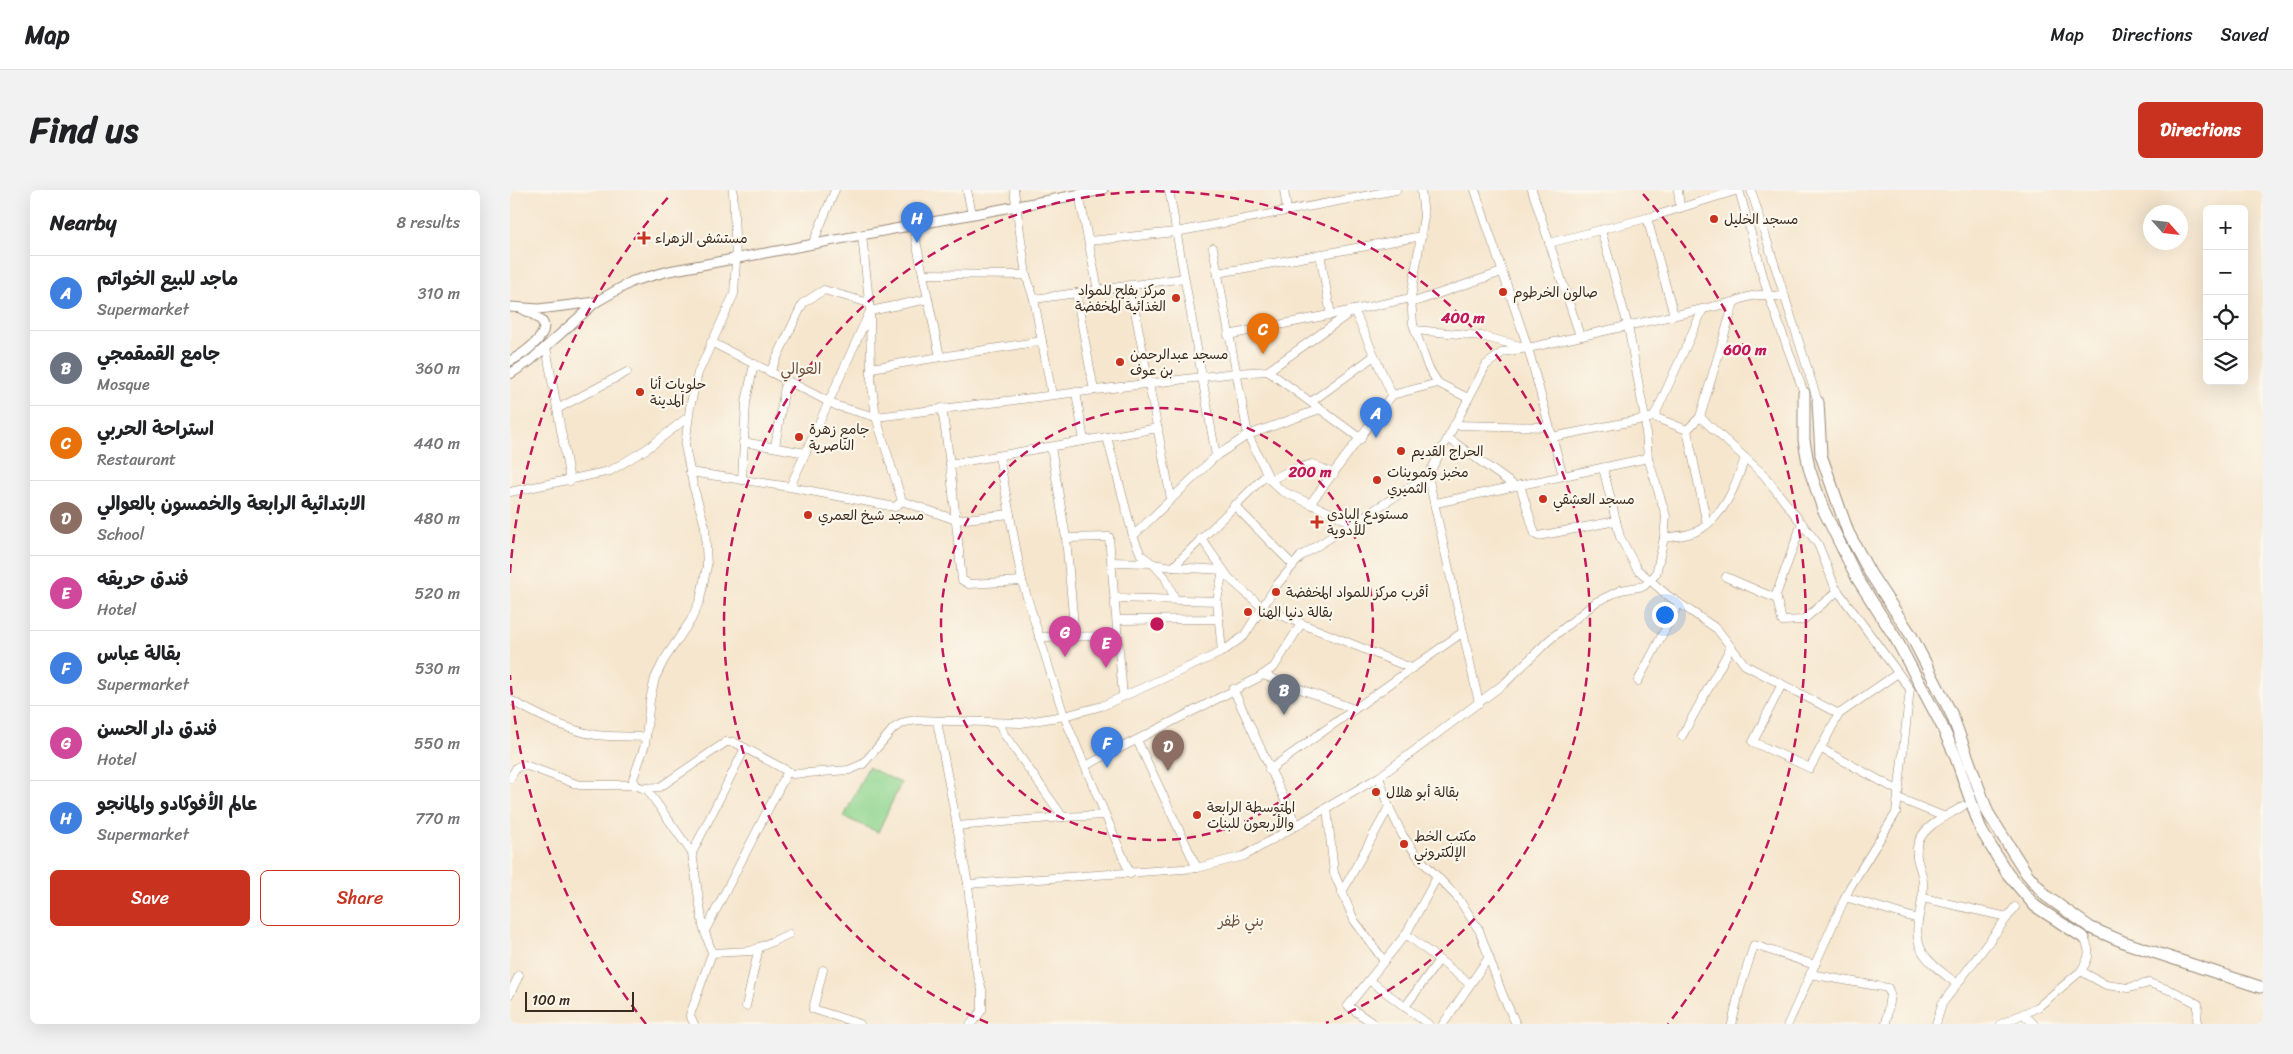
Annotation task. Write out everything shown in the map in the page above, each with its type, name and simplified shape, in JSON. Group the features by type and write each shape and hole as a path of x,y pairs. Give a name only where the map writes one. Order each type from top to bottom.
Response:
{"highway":[{"path":"1804,393 1804,440 1809,468 1823,508 1858,578 1896,639 1941,724 1981,830 2007,874 2035,906 2084,938"},
{"path":"1818,402 1821,455 1848,532 1870,573 1911,635 1952,714 1988,813 2027,874 2046,896 2091,928 2126,944 2260,987"}],"main road":[{"path":"510,374 546,347 596,302 632,281 814,243 1099,190"},
{"path":"510,307 539,309 596,302"},
{"path":"510,361 534,344 544,330 543,323 537,317 521,308"}],"street":[{"path":"636,785 633,779 646,745 650,700 655,678 664,660 691,620 700,600 706,566 705,526 685,446 688,418 698,373 734,294 736,260 732,190"},
{"path":"814,243 836,190"},
{"path":"967,190 972,214"},
{"path":"1014,190 1026,276 1034,298 1052,395"},
{"path":"1169,190 1216,456"},
{"path":"1284,190 1287,211"},
{"path":"1089,241 1176,232 1396,190"},
{"path":"1421,190 1424,216 1411,300 1415,330 1428,367 1438,383 1468,398"},
{"path":"1475,190 1528,348 1563,476"},
{"path":"1532,190 1580,336"},
{"path":"1678,190 1680,208"},
{"path":"1549,243 1647,218 1738,190 1768,294 1804,393"},
{"path":"1751,190 1818,402"},
{"path":"1079,194 1098,290"},
{"path":"1647,218 1674,315"},
{"path":"913,226 940,357"},
{"path":"968,884 1197,868 1244,856 1379,777 1505,683 1548,641 1596,602 1621,590 1644,586 1656,574 1664,538 1666,516 1648,458 1645,419 1628,326 1601,230"},
{"path":"862,235 869,307 870,368 876,417 902,501"},
{"path":"1218,273 1422,236"},
{"path":"1213,248 1248,435 1268,477 1282,491 1353,523"},
{"path":"1320,254 1331,315"},
{"path":"1228,334 1411,300 1502,272"},
{"path":"923,274 1026,276"},
{"path":"1034,298 1184,278"},
{"path":"1130,285 1171,499"},
{"path":"770,372 804,303 824,290 869,307 928,299"},
{"path":"1076,293 1094,390"},
{"path":"510,778 513,765 525,765 579,785 660,787 726,742 734,742 793,774 856,768 870,756 884,736 905,722 1021,723 1064,716 1102,706 1222,652 1244,636 1276,586 1301,556 1428,476 1486,365 1502,352 1528,348 1734,302 1750,295 1768,294 1785,297"},
{"path":"1688,430 1700,417 1734,302"},
{"path":"790,487 829,402 869,307"},
{"path":"1654,417 1703,308"},
{"path":"711,342 837,406 876,417 1235,373 1268,371 1354,310"},
{"path":"1354,310 1392,395"},
{"path":"1415,330 1481,336 1528,348"},
{"path":"870,368 1042,341"},
{"path":"546,347 570,480"},
{"path":"1311,402 1374,356"},
{"path":"742,480 746,402 754,364"},
{"path":"1268,371 1360,439"},
{"path":"557,409 627,372"},
{"path":"775,447 786,380"},
{"path":"1310,504 1392,395 1438,383"},
{"path":"1076,392 1084,441"},
{"path":"942,408 962,580 969,584 1022,581"},
{"path":"1133,536 1216,456 1248,435 1320,409"},
{"path":"1552,437 1654,417 1688,430"},
{"path":"1700,417 1763,474 1802,523 1818,544 1838,591 1910,689 1896,813 1845,898 1788,1024"},
{"path":"510,482 511,492 610,471 648,448 688,418"},
{"path":"1454,425 1549,426"},
{"path":"950,464 1158,428"},
{"path":"1688,430 1706,524"},
{"path":"1107,437 1133,536 1141,555 1165,577 1174,599"},
{"path":"1448,438 1518,486 1535,534 1538,536 1616,521"},
{"path":"743,442 806,452"},
{"path":"1052,447 1066,538 1075,637"},
{"path":"999,456 1022,581 1064,716 1130,874"},
{"path":"1436,503 1648,458"},
{"path":"1664,538 1691,533 1706,524 1733,493 1745,458"},
{"path":"1173,566 1234,505 1268,477 1312,464 1334,474"},
{"path":"1603,468 1620,537 1637,569 1679,603 1717,629 1745,665 1839,714"},
{"path":"690,472 790,487 895,507 902,501"},
{"path":"1428,476 1436,503 1479,703"},
{"path":"902,501 956,520 1010,514"},
{"path":"1234,505 1293,566"},
{"path":"1802,523 1776,595 1782,622 1803,620 1838,591"},
{"path":"1066,538 1109,537 1116,598 1123,696"},
{"path":"1201,538 1229,578 1263,608 1411,668"},
{"path":"1112,562 1223,570"},
{"path":"1222,652 1217,600 1223,570"},
{"path":"1726,577 1777,599"},
{"path":"1116,598 1217,600"},
{"path":"1638,681 1679,603"},
{"path":"1117,620 1219,619"},
{"path":"1085,766 1263,675 1274,667 1301,624"},
{"path":"1269,770 1463,632"},
{"path":"1040,637 1118,636"},
{"path":"1682,736 1731,648"},
{"path":"1782,684 1753,742 1810,768 1839,714 1898,673"},
{"path":"1263,675 1354,709"},
{"path":"1233,689 1269,770 1297,826"},
{"path":"510,700 571,728 596,735 646,737"},
{"path":"937,721 968,884 976,968 982,990 982,1010 971,1024"},
{"path":"999,722 1004,734 1063,817"},
{"path":"1137,740 1197,868"},
{"path":"692,853 745,748"},
{"path":"1820,748 1898,794 1945,818"},
{"path":"705,931 788,771"},
{"path":"1379,777 1389,808 1403,836 1419,858 1458,898 1479,930 1513,1023"},
{"path":"646,788 692,853 705,931 712,953 690,1015 694,1024"},
{"path":"1957,984 1926,959 1920,950 1918,919 1923,898 1923,881 1915,857 1919,841 1927,829 1963,806"},
{"path":"1328,808 1334,873 1354,920 1384,961"},
{"path":"1342,892 1389,808"},
{"path":"957,826 1105,815"},
{"path":"1374,1024 1348,1006 1406,934 1437,877"},
{"path":"1845,898 1918,919"},
{"path":"1923,898 2007,917"},
{"path":"1936,1024 1942,1004 2015,906"},
{"path":"712,953 751,951 789,934"},
{"path":"1406,934 1470,984"},
{"path":"2001,1024 2038,1007 2081,970 2090,958 2090,949 2084,938"},
{"path":"1732,1024 1739,992 1754,945 1815,965"},
{"path":"746,1006 760,947"},
{"path":"1443,1024 1489,957"},
{"path":"1405,1007 1439,960"},
{"path":"823,970 813,1009 860,1024"},
{"path":"2081,970 2106,986 2128,988 2149,984 2175,992 2198,1004 2197,1024"},
{"path":"1810,974 1888,988 1890,994 1886,1024"},
{"path":"510,994 519,975"},
{"path":"1369,980 1428,1024"},
{"path":"2023,1014 2034,1024"}],"green space":[{"path":"868,767 901,783 878,832 844,817"}],"place":[{"name":"مسجد الخليل","path":"1714,219"},
{"name":"مستشفى الزهراء","path":"644,238"},
{"name":"عالم الأفوكادو والمانجو","path":"917,243"},
{"name":"صالون الخرطوم","path":"1503,292"},
{"name":"مركز بفلح للمواد الغذائية المخفضة","path":"1176,298"},
{"name":"استراحة الحربي","path":"1263,354"},
{"name":"مسجد عبدالرحمن بن عوف","path":"1120,362"},
{"name":"حلويات أنا المدينة","path":"640,392"},
{"name":"جامع زهرة الناصرية","path":"799,437"},
{"name":"ماجد للبيع الخواتم","path":"1376,438"},
{"name":"الحراج القديم","path":"1401,451"},
{"name":"مخبز وتموينات الثميري","path":"1377,480"},
{"name":"مسجد العشقي","path":"1543,499"},
{"name":"مسجد شيخ العمري","path":"808,515"},
{"name":"مستودع البادى للأدوية","path":"1317,522"},
{"name":"أقرب مركز للمواد المخفضة","path":"1276,592"},
{"name":"بقالة دنيا الهنا","path":"1248,612"},
{"name":"فندق دار الحسن","path":"1065,657"},
{"name":"فندق حريقه","path":"1106,668"},
{"name":"جامع القمقمجي","path":"1284,715"},
{"name":"بقالة عباس","path":"1107,768"},
{"name":"الابتدائية الرابعة والخمسون بالعوالي","path":"1168,771"},
{"name":"بقالة أبو هلال","path":"1376,792"},
{"name":"المتوسطة الرابعة والأربعون للبنات","path":"1197,815"},
{"name":"مكتب الخط الإلكتروني","path":"1404,844"}],"district":[{"name":"العوالي","path":"801,369"},
{"name":"بني ظفر","path":"1241,921"}]}
